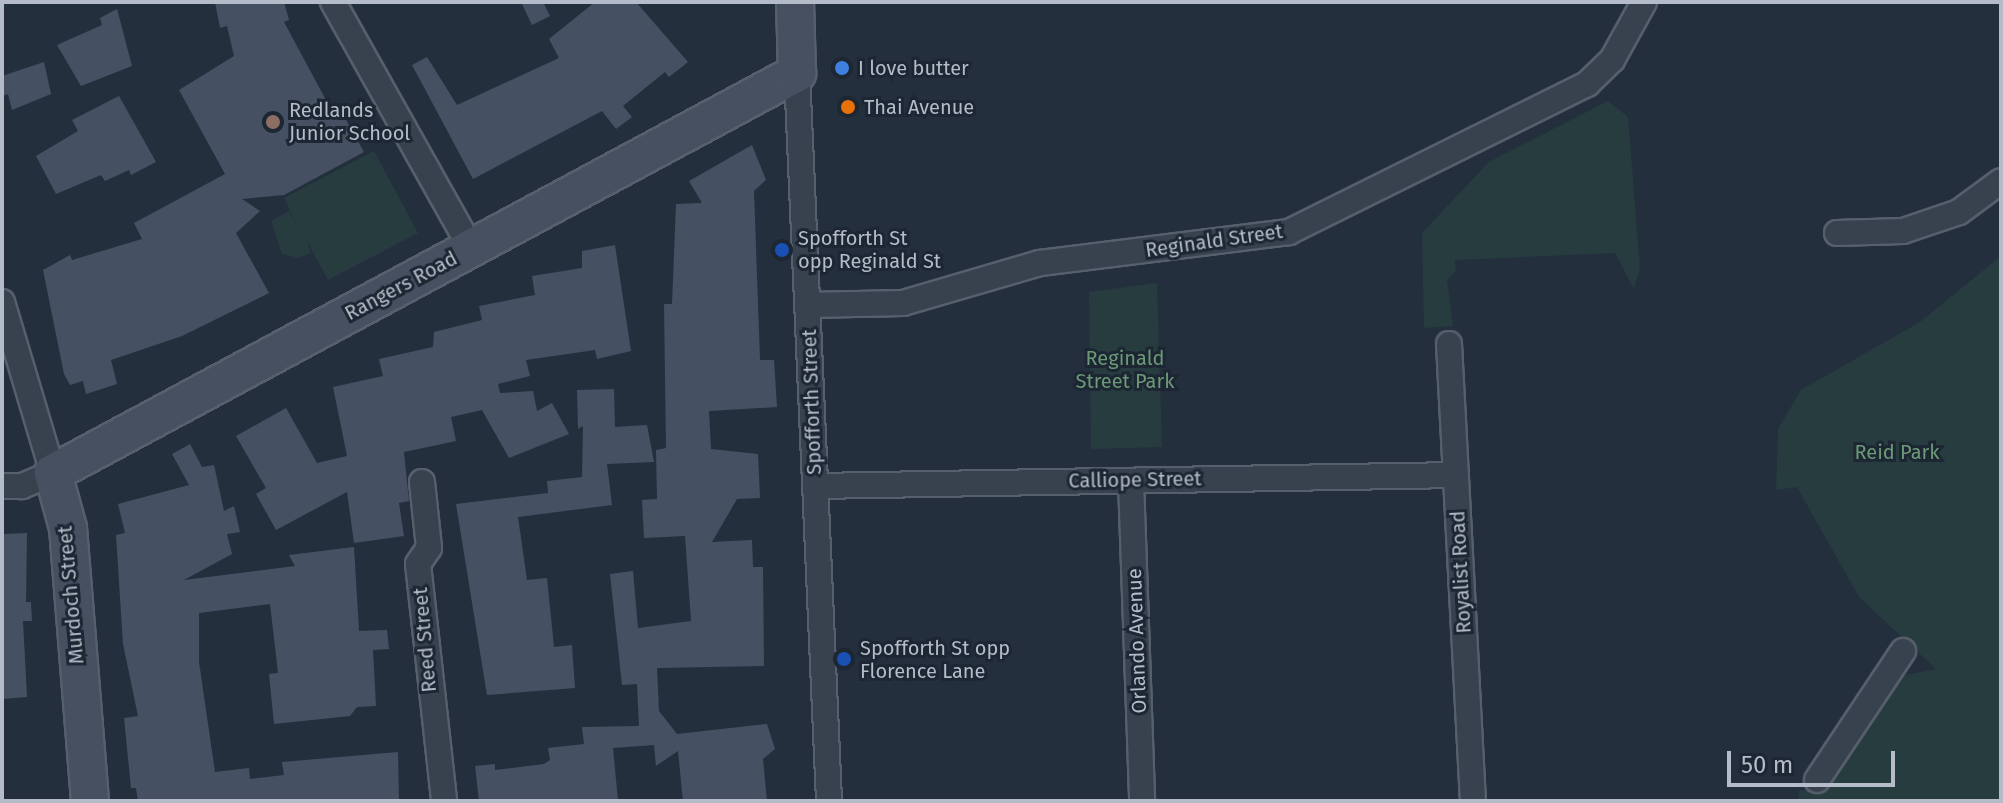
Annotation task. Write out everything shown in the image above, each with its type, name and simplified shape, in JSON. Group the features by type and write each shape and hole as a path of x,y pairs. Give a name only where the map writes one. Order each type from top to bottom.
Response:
{"main road":[{"name":"Spofforth Street","path":"795,2 797,73"},
{"name":"Rangers Road","path":"53,473 797,73"},
{"name":"Murdoch Street","path":"53,473 68,528 90,801"}],"street":[{"path":"333,2 471,248"},
{"name":"Reginald Street","path":"808,305 903,303 1040,263 1289,232 1587,84 1612,60 1644,2"},
{"name":"Spofforth Street","path":"797,73 829,801"},
{"path":"1837,233 1903,231 1959,212 2001,181"},
{"name":"Murdoch Street","path":"2,302 53,473"},
{"name":"Royalist Road","path":"1449,344 1473,801"},
{"name":"Rangers Road","path":"2,486 22,486 53,473"},
{"name":"Calliope Street","path":"815,486 1456,475"},
{"name":"Orlando Avenue","path":"1131,481 1142,801"},
{"name":"Reed Street","path":"422,482 429,548 418,564 444,801"},
{"path":"1817,780 1903,651"}],"green space":[{"path":"1608,101 1628,117 1640,268 1634,289 1615,253 1455,260 1456,270 1447,280 1453,326 1424,328 1422,233 1489,162"},
{"path":"374,151 418,233 328,280 306,239 311,253 299,258 282,254 271,221 289,211 297,225 284,198"},
{"name":"Reid Park","path":"2001,256 2001,801 1798,801 1799,790 1826,792 1853,738 1901,676 1936,669 1859,597 1797,487 1776,490 1778,429 1801,390 1920,322"},
{"name":"Reginald Street Park","path":"1157,283 1162,447 1091,449 1089,292"}],"building":[{"path":"215,2 284,2 289,20 284,22 334,115 341,111 364,152 284,195 242,199 260,211 236,233 269,293 182,336 111,360 117,384 86,394 83,381 70,385 64,374 43,270 70,255 72,260 142,239 134,223 225,174 179,90 234,56 227,26 220,28"},
{"path":"521,2 543,2 550,16 532,25"},
{"path":"595,2 636,2 688,62 669,77 665,72 623,106 632,117 616,129 602,111 473,179 412,65 427,57 457,105 559,58 549,39"},
{"path":"117,9 132,66 81,86 57,45 102,25 100,18"},
{"path":"44,62 51,94 12,110 8,94 2,96 2,76"},
{"path":"119,96 156,162 131,175 129,170 105,181 101,175 56,194 36,156 78,131 72,120"},
{"path":"752,145 766,180 754,191 760,360 774,360 777,407 709,411 711,449 758,454 760,498 737,499 712,542 752,540 753,567 763,567 764,666 657,668 659,711 677,734 767,724 775,749 763,759 767,801 683,801 678,751 656,766 654,745 613,748 618,801 479,801 475,766 495,764 495,770 544,764 550,760 548,748 584,744 582,727 639,726 637,684 622,685 610,574 633,571 638,628 691,621 685,536 644,538 642,500 657,499 656,450 666,448 664,304 672,304 676,204 702,203 689,181"},
{"path":"615,245 631,351 597,359 595,350 526,360 530,376 498,384 500,393 533,391 537,411 552,403 569,434 509,458 482,410 451,417 456,441 404,452 409,501 399,503 404,536 354,543 347,492 276,530 256,494 266,488 236,436 286,408 317,463 347,456 333,387 383,376 379,359 433,347 434,332 482,320 479,306 535,295 532,276 582,268 582,251"},
{"path":"614,389 615,427 647,425 654,462 607,464 612,505 518,517 527,580 547,578 554,647 572,645 575,688 487,695 456,504 548,493 547,481 582,477 583,426 578,429 577,390"},
{"path":"190,444 202,467 214,465 224,511 234,506 240,532 227,534 232,554 184,580 295,566 289,555 354,547 359,631 387,630 389,649 373,650 376,706 357,707 350,716 274,724 269,674 278,673 270,604 199,613 199,662 215,772 249,768 250,779 284,775 282,762 398,752 399,801 138,801 136,788 131,788 124,718 138,716 123,644 116,535 125,533 118,504 189,485 172,454"},
{"path":"27,533 26,602 31,602 32,621 23,621 27,697 2,699 2,534"}],"place":[{"name":"I love butter","path":"842,68"},
{"name":"Thai Avenue","path":"848,107"},
{"name":"Redlands Junior School","path":"273,122"},
{"name":"Spofforth St opp Reginald St","path":"782,250"},
{"name":"Spofforth St opp Florence Lane","path":"844,659"}]}
